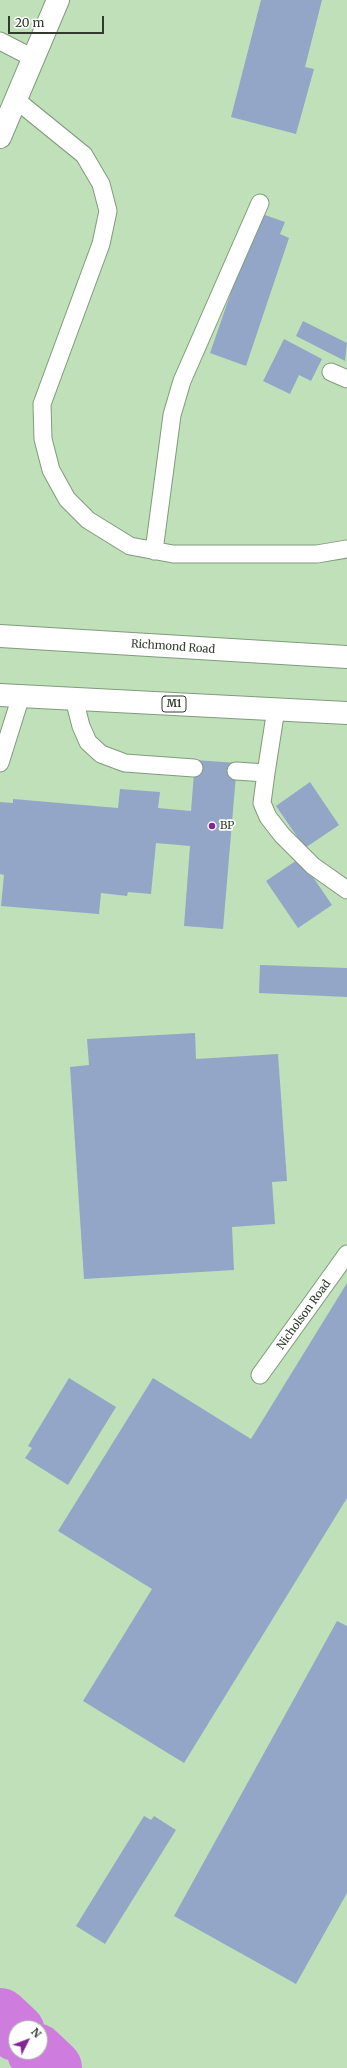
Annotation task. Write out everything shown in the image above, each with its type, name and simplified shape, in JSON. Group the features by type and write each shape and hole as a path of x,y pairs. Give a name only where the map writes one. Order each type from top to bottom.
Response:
{"main road":[{"path":"0,137 58,0"},
{"name":"Richmond Road","path":"0,636 347,658"},
{"name":"M1","path":"0,695 347,713"}],"lane":[{"path":"0,41 33,58"},
{"path":"15,100 84,155 101,184 108,211 101,244 42,404 43,439 51,470 67,500 88,520 130,546 173,554 310,554 347,549"},
{"path":"154,550 174,408 182,381 260,202"},
{"path":"331,372 347,379"},
{"path":"0,763 21,696"},
{"path":"74,699 81,726 88,742 101,754 125,764 194,768"},
{"path":"276,709 262,803 268,818 282,835 313,866 347,890"},
{"path":"236,772 266,773"},
{"name":"Nicholson Road","path":"260,1375 347,1254"}],"shaded area":[{"path":"0,0 347,0 347,2068 0,2068"}],"building":[{"path":"261,0 322,0 305,67 314,69 296,134 231,117"},
{"path":"262,214 285,222 280,234 289,238 246,366 210,353 246,249 249,251"},
{"path":"303,321 347,343 345,361 296,336"},
{"path":"284,339 322,359 311,381 299,375 290,394 263,381"},
{"path":"195,760 237,763 223,929 184,926 190,846 156,843 151,894 128,892 127,896 101,893 99,914 1,906 4,875 0,874 0,802 13,803 13,799 118,808 120,789 160,792 158,808 191,811"},
{"path":"310,782 339,825 305,848 276,806"},
{"path":"300,858 332,905 298,928 266,881"},
{"path":"260,965 347,968 347,997 259,993"},
{"path":"195,1033 196,1059 278,1054 287,1181 272,1182 275,1224 232,1227 234,1270 84,1279 70,1067 89,1065 87,1039"},
{"path":"347,1283 347,1498 184,1763 83,1701 152,1589 58,1531 153,1378 251,1439"},
{"path":"69,1378 116,1407 68,1485 25,1458 32,1448 28,1446"},
{"path":"337,1621 347,1626 347,1893 296,1984 174,1916"},
{"path":"144,1816 151,1820 154,1816 176,1830 105,1944 76,1926"}],"waterway":[{"path":"0,2017 8,2024"},
{"path":"44,2060 53,2068"}],"place":[{"name":"BP","path":"212,826"}]}
